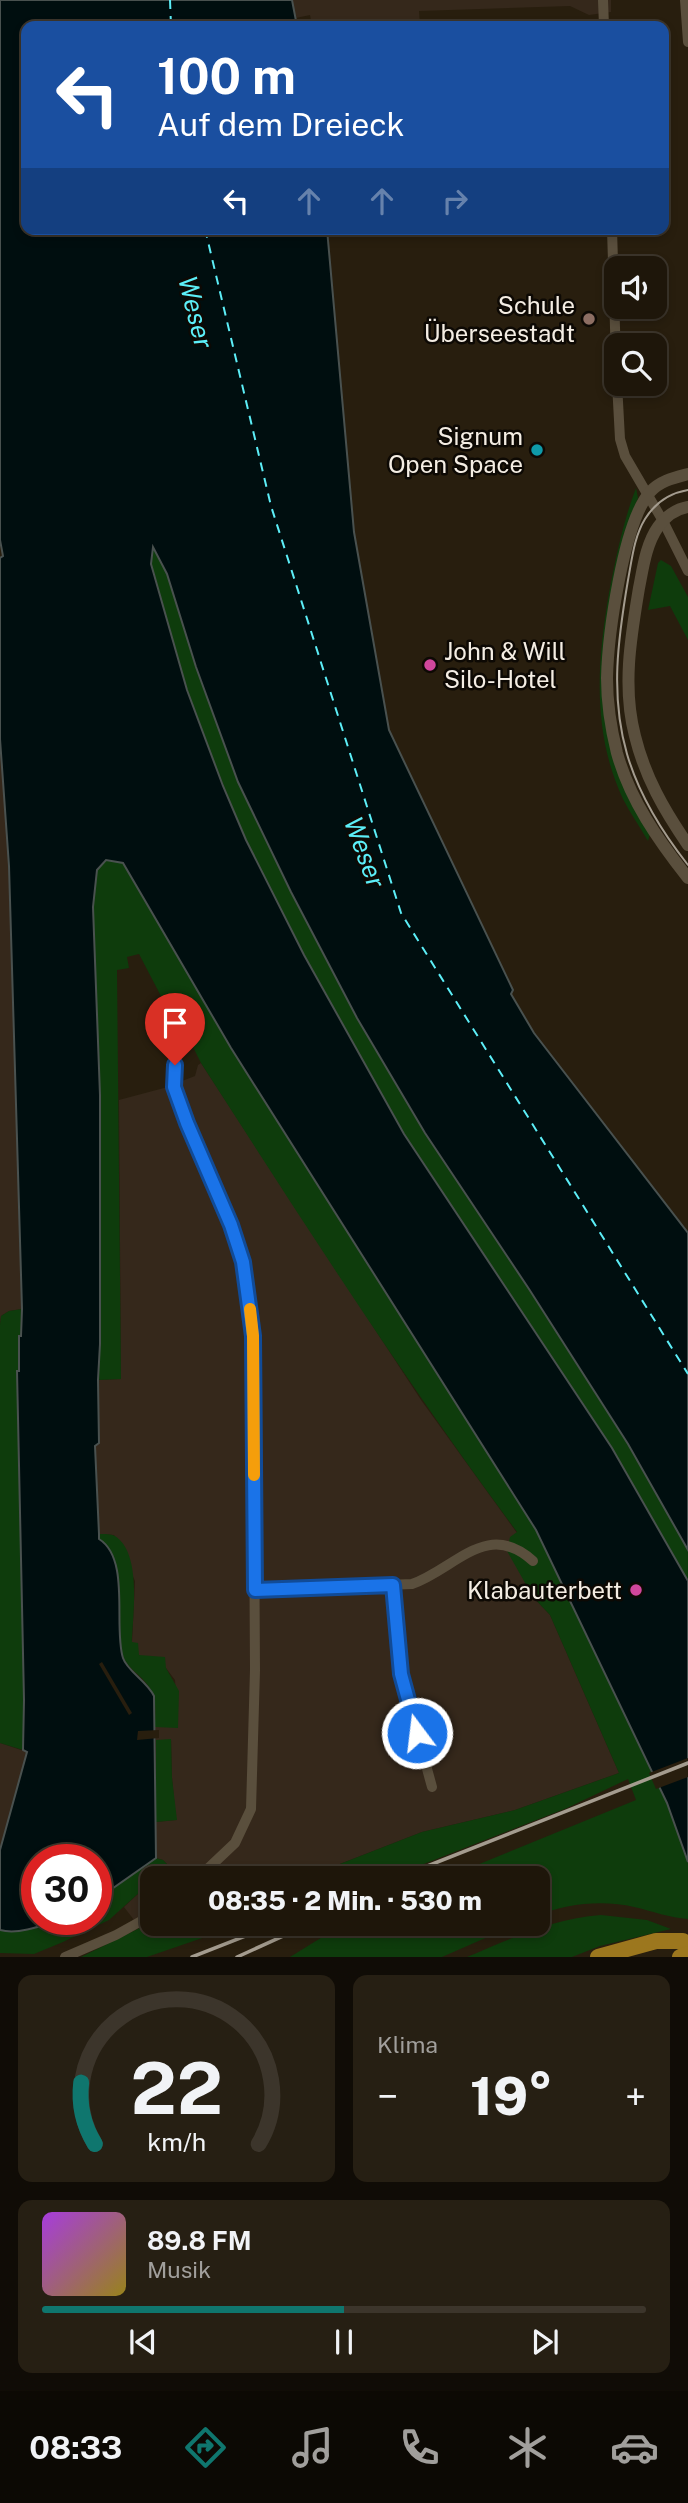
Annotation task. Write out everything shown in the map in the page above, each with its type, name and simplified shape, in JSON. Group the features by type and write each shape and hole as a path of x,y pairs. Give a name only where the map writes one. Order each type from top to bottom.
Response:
{"highway":[{"path":"598,1957 656,1941 679,1946"},
{"path":"638,1957 679,1946"}],"street":[{"path":"603,0 604,21"},
{"path":"685,0 688,42"},
{"path":"612,235 615,333"},
{"path":"618,396 620,442 626,459 663,521 688,571"},
{"path":"688,474 663,482 648,494 635,516 627,538 607,679 617,753 632,793 652,829 688,878"},
{"path":"688,507 676,510 663,521 651,538 643,564 630,645 629,697 634,733 647,775 662,807 688,845"},
{"path":"175,1065 174,1087 231,1225 243,1262 253,1336 255,1590 251,1809 234,1843 210,1866"},
{"path":"255,1590 412,1584 425,1580 468,1553 487,1545 509,1545 533,1561"},
{"path":"393,1585 401,1674 432,1787"},
{"path":"65,1957 140,1922"}],"shaded area":[{"path":"292,0 611,0 611,12 589,15 570,6 419,11 420,21 311,21 310,15 296,18"},
{"path":"0,739 9,866 22,1309 9,1311 1,1316 0,1325"},
{"path":"201,1063 421,1400 517,1533 533,1597 550,1615 619,1773 515,1810 422,1832 335,1866 169,1866 156,1858 156,1822 176,1820 171,1740 156,1740 155,1727 178,1727 175,1680 166,1668 138,1655 132,1642 135,1581 114,1535 99,1534 95,1445 99,1443 98,1380 121,1379 119,1100 164,1088 195,1076"},
{"path":"0,1743 27,1752 0,1850"},
{"path":"140,1892 140,1928 124,1907"}],"green space":[{"path":"636,488 638,498 624,533 606,639 609,734 650,834 648,841 623,799 613,774 606,749 600,697 602,645 609,593 617,553"},
{"path":"153,547 167,574 196,667 238,782 291,892 357,1018 425,1133 628,1444 688,1550 688,1581 612,1448 404,1134 304,955 246,840 205,740 162,608 151,563"},
{"path":"661,560 671,566 688,597 688,640 670,606 648,610 658,563"},
{"path":"106,860 123,863 231,1048 536,1530 667,1803 688,1862 688,1919 622,1905 598,1903 550,1911 550,1866 474,1866 636,1800 628,1779 567,1808 419,1866 335,1866 422,1832 515,1810 619,1773 550,1615 533,1597 507,1551 510,1537 517,1532 355,1301 192,1045 187,1046 139,954 127,957 129,968 117,970 121,1379 98,1380 100,1095 93,907 97,870"},
{"path":"22,1309 17,1372 23,1750 0,1743 0,1325 1,1316 9,1311"},
{"path":"99,1534 115,1536 124,1544 129,1556 134,1585 132,1642 138,1643 139,1655 165,1657 166,1668 179,1691 178,1728 155,1727 153,1694 122,1654 117,1573 114,1559 108,1547 99,1539"},
{"path":"171,1739 177,1820 156,1822 156,1740"},
{"path":"156,1858 169,1866 145,1866"},
{"path":"140,1869 140,1892 112,1917 112,1889"},
{"path":"601,1915 647,1920 671,1929 600,1946 572,1957 467,1957 516,1936 550,1936 550,1925"},
{"path":"140,1928 140,1936 208,1936 147,1957 81,1957"},
{"path":"0,1930 21,1930 21,1935 78,1935 34,1954 0,1953"},
{"path":"324,1936 490,1936 442,1957 290,1957"}],"water":[{"name":"Weser","path":"0,0 292,0 296,21 21,21 21,235 328,235 354,532 389,730 513,990 511,994 534,1033 688,1233 688,1550 628,1444 425,1133 357,1018 291,892 238,782 196,667 167,574 153,547 151,564 187,690 223,786 246,840 304,955 404,1134 612,1448 688,1581 688,1862 667,1803 536,1530 231,1048 123,863 106,860 97,870 93,907 100,1095 99,1443 95,1446 99,1539 109,1549 115,1562 123,1658 154,1696 156,1858 140,1866 140,1869 112,1889 112,1844 21,1844 21,1931 0,1930 0,1850 27,1752 23,1750 17,1371 22,1309 9,866 0,739 0,558 3,556 0,540"}],"pier":[{"path":"102,1662 132,1713 129,1715 99,1664"},
{"path":"159,1730 159,1738 137,1740 138,1731"},
{"path":"688,1758 688,1777 656,1789 649,1773"}],"ferry route":[{"path":"170,0 171,21"},
{"path":"206,235 271,506 401,913 688,1374"}],"tram line":[{"path":"688,490 658,504 649,513 638,533 621,624 617,667 619,710 627,754 638,784 660,826 688,865"}],"railway":[{"path":"427,1866 688,1763"},
{"path":"192,1957 246,1936"},
{"path":"237,1957 283,1936"}],"slow traffic":[{"path":"250,1309 253,1336 254,1475"}],"place":[{"name":"Schule Überseestadt","path":"589,319"},
{"name":"Signum Open Space","path":"537,450"},
{"name":"John & Will Silo-Hotel","path":"430,665"},
{"name":"Klabauterbett","path":"636,1590"}],"route":[{"path":"175,1065 174,1087 231,1225 243,1262 249,1300 253,1336 255,1590 393,1585 401,1674 417,1733"}]}
